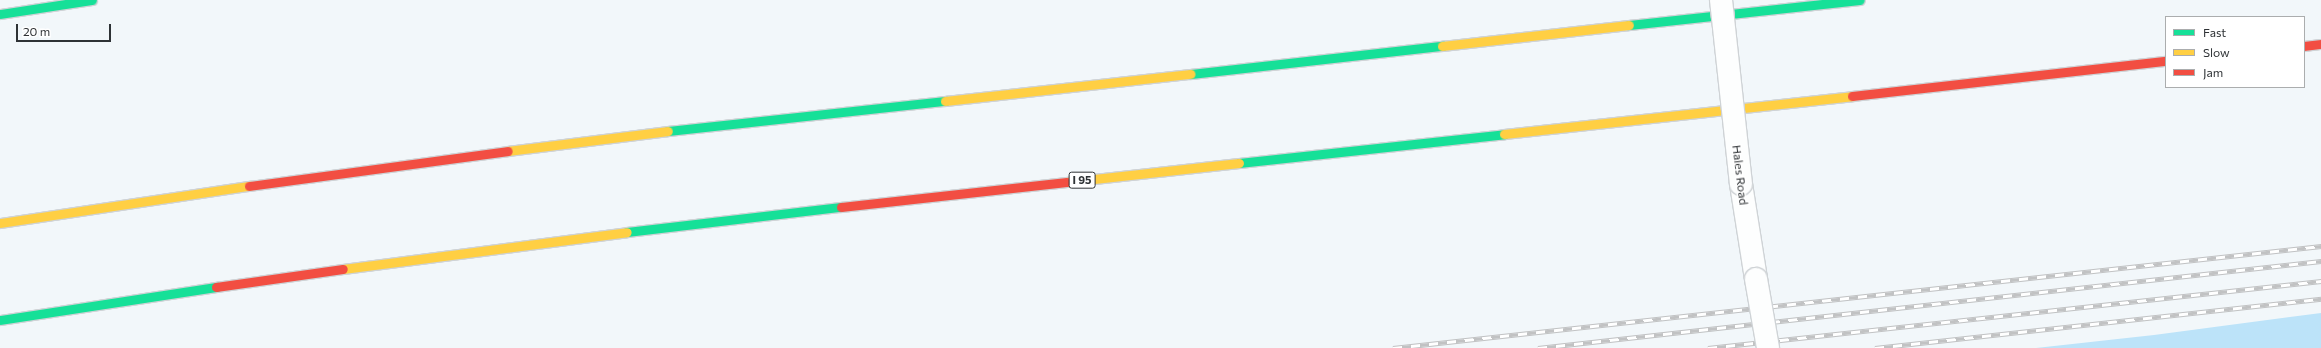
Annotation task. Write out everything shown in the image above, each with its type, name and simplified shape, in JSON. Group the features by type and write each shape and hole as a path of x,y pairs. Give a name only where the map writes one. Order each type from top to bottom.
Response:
{"main road":[{"path":"0,14 92,0"},
{"path":"0,223 360,170 687,129 1860,0"},
{"path":"2305,46 2321,44"},
{"name":"I 95","path":"0,320 267,279 693,223 2165,61"}],"street":[{"name":"Hales Road","path":"1720,0 1741,184 1768,348"}],"shaded area":[{"path":"2321,313 2321,348 2036,348 2154,335"}],"railway":[{"path":"1393,348 2321,246"},
{"path":"1538,348 2321,261"},
{"path":"1708,348 2321,281"},
{"path":"1875,348 2321,299"}],"traffic: fast":[{"path":"0,14 92,0"},
{"path":"1629,25 1860,0"},
{"path":"1191,74 1442,46"},
{"path":"668,131 945,101"},
{"path":"1239,163 1504,134"},
{"path":"627,232 841,207"},
{"path":"0,320 216,287"}],"traffic: slow":[{"path":"1442,46 1629,25"},
{"path":"945,101 1191,74"},
{"path":"1504,134 1852,96"},
{"path":"508,151 668,131"},
{"path":"1067,182 1239,163"},
{"path":"0,223 249,186"},
{"path":"343,269 627,232"}],"traffic: jam":[{"path":"2305,46 2321,44"},
{"path":"1852,96 2165,61"},
{"path":"249,186 508,151"},
{"path":"841,207 1067,182"},
{"path":"216,287 343,269"}]}
